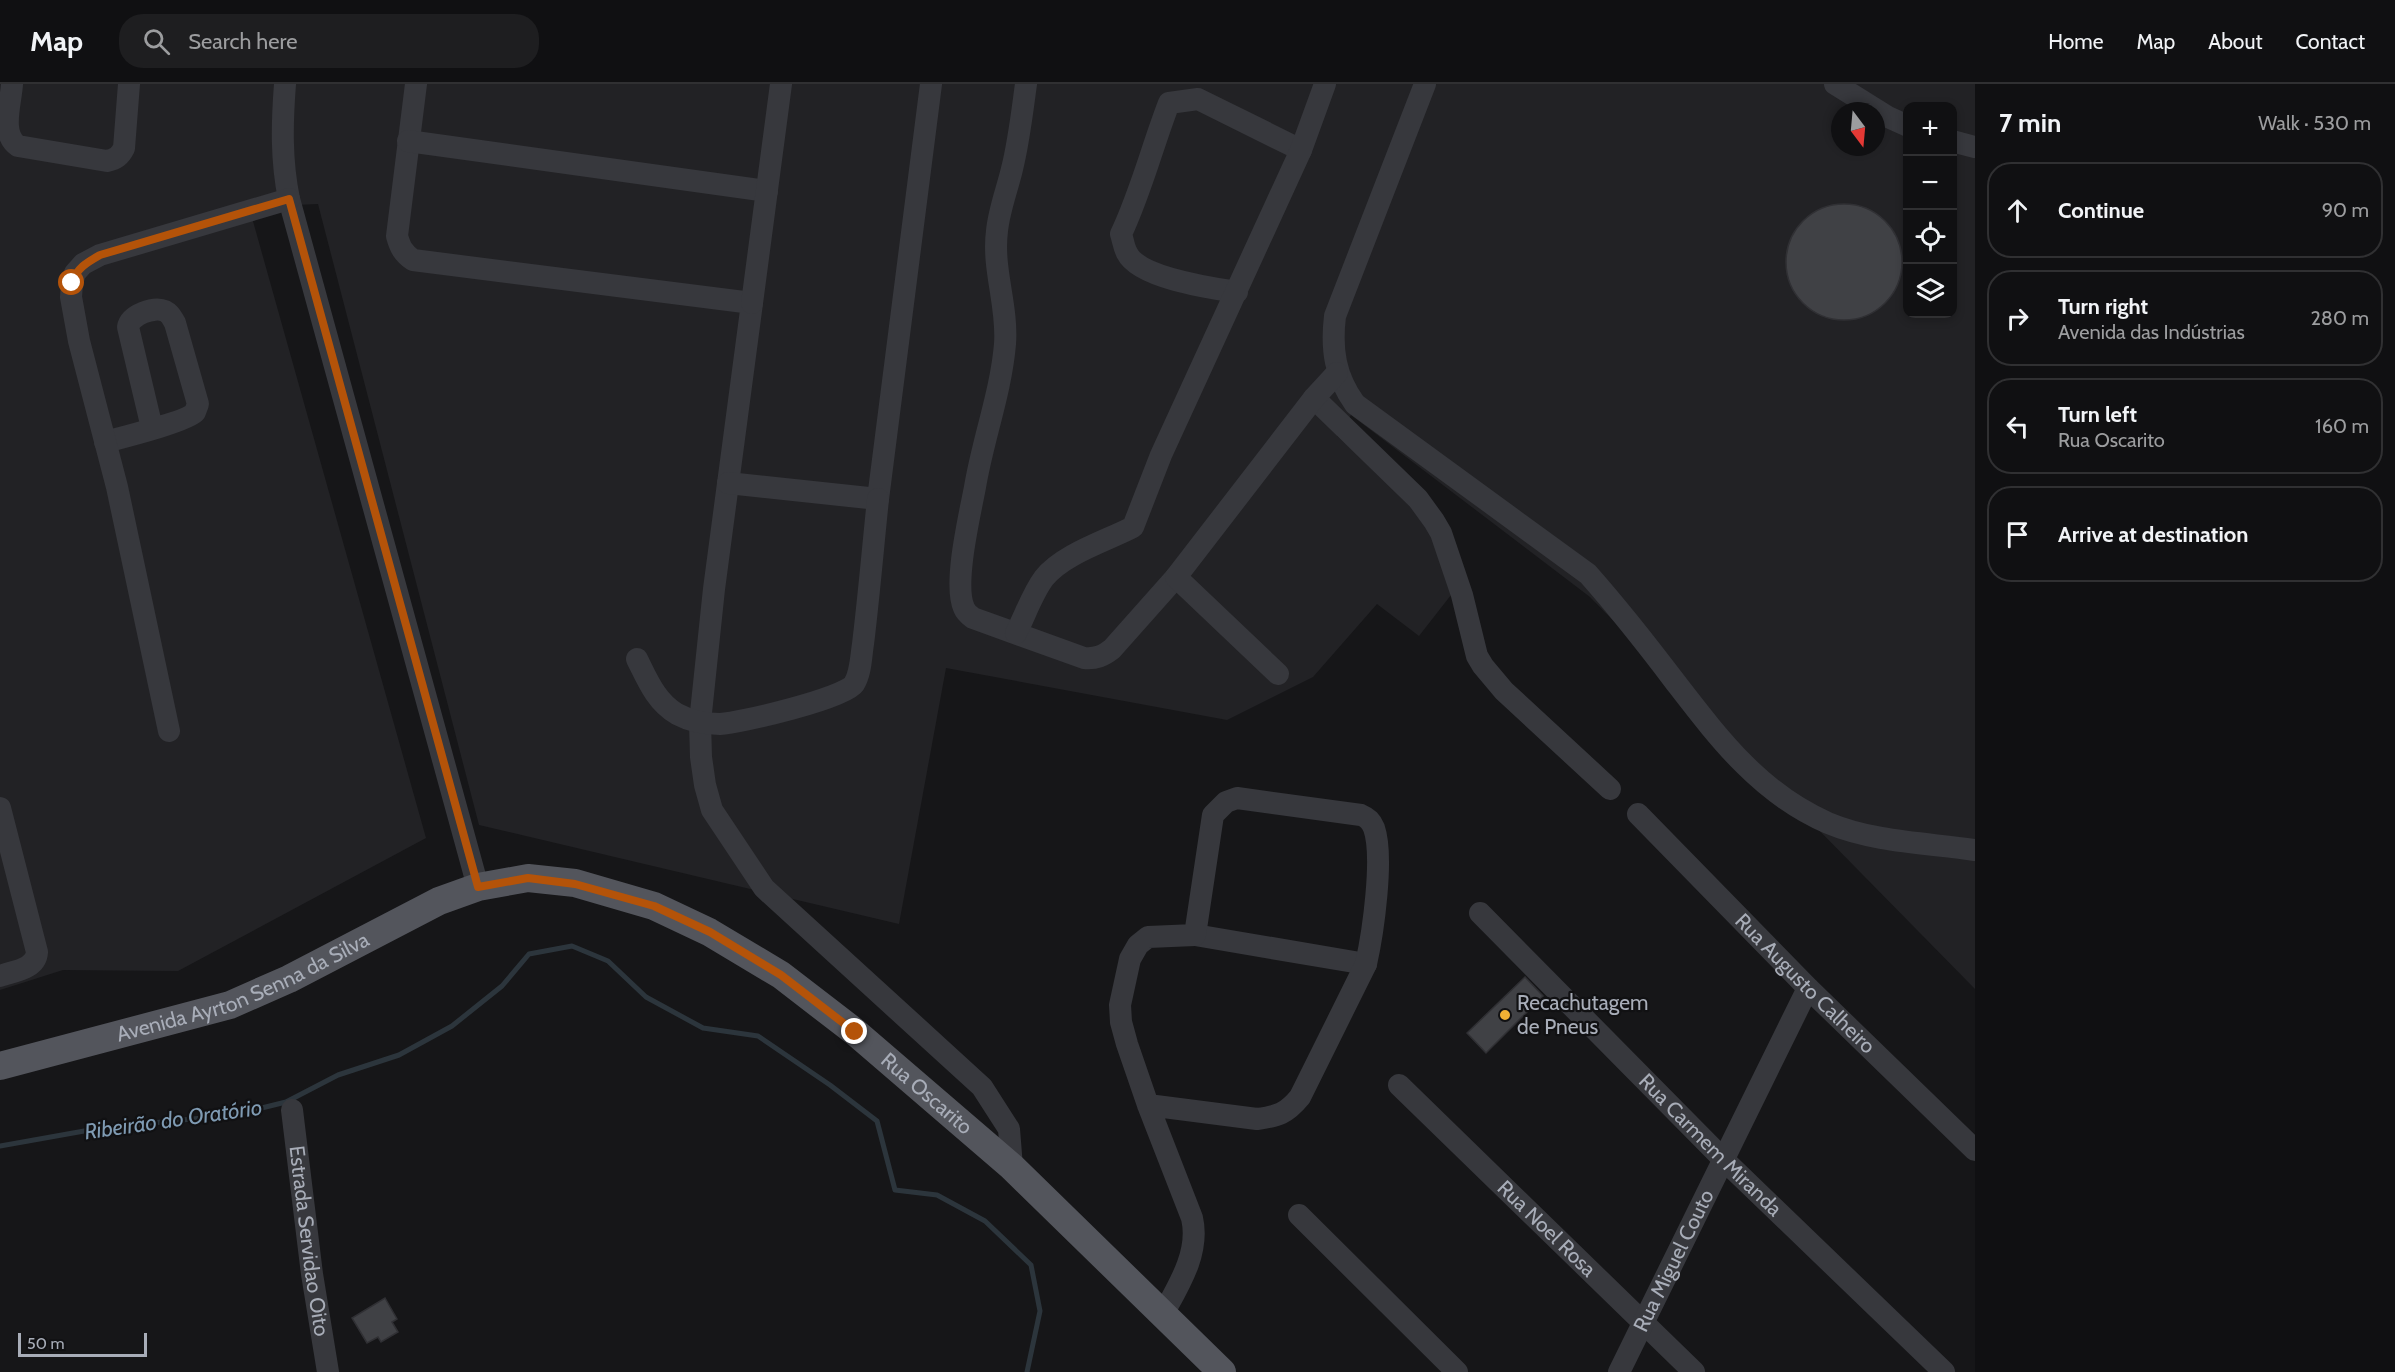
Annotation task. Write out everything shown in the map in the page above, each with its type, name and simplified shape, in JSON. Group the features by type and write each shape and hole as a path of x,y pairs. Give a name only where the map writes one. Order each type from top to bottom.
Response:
{"main road":[{"name":"Rua Oscarito","path":"478,887 528,878 575,884 654,906 710,932 781,975 855,1032 1012,1167 1222,1372"},
{"name":"Avenida Ayrton Senna da Silva","path":"0,1066 230,1005 289,979 440,901 478,887"}],"street":[{"path":"12,84 8,132 13,142 18,146 107,161 115,159 124,148 129,84"},
{"path":"285,84 282,131 284,173 289,199 478,887"},
{"path":"416,84 398,236 402,250 413,260 752,303"},
{"path":"781,84 728,483 700,722 705,785 712,810 764,888 982,1088 1009,1129 1012,1167"},
{"path":"637,659 664,705 686,718 700,722 731,723 826,699 845,691 854,684 859,671 868,603 878,499 931,84"},
{"path":"1026,84 1018,143 997,231 996,251 1005,319 1004,351 978,468 960,584 963,606 969,615 1084,658 1099,658 1112,649 1176,577 1314,398 1337,373"},
{"path":"1016,633 1044,578 1070,555 1098,545 1134,526 1161,455 1301,150 1325,84"},
{"path":"1425,84 1335,315 1332,338 1333,356 1337,373 1355,404 1588,574 1618,607 1723,744 1766,786 1798,808 1830,823 1867,835 1975,850"},
{"path":"1835,84 1903,124"},
{"path":"1237,292 1179,282 1140,265 1127,254 1121,234 1134,207 1169,103 1198,99 1301,150"},
{"path":"408,141 767,191"},
{"path":"1957,142 1975,147"},
{"path":"169,731 117,487 79,341 71,297 72,283 75,273 83,264 100,255 289,199"},
{"path":"105,442 188,418 195,412 198,404 175,322 169,313 162,309 134,315 129,320 128,327 152,428"},
{"path":"1314,398 1418,499 1434,521 1441,533 1455,574 1477,656 1483,666 1504,691 1610,789"},
{"path":"728,483 878,499"},
{"path":"1176,577 1278,674"},
{"path":"1148,1105 1257,1119 1275,1116 1290,1110 1300,1097 1366,964 1370,947 1377,873 1377,839 1368,818 1361,815 1237,798 1226,802 1213,815 1195,935"},
{"path":"0,808 37,952 35,961 30,966 0,976"},
{"name":"Rua Augusto Calheiro","path":"1638,814 1808,988 1975,1150"},
{"name":"Rua Carmem Miranda","path":"1480,913 1724,1160 1944,1372"},
{"path":"1163,1314 1180,1282 1194,1245 1195,1231 1148,1105 1121,1022 1120,1005 1130,959 1138,945 1148,937 1195,935 1366,964"},
{"name":"Rua Miguel Couto","path":"1619,1372 1808,988"},
{"name":"Rua Noel Rosa","path":"1399,1086 1694,1372"},
{"name":"Estrada Servidao Oito","path":"292,1110 312,1274 328,1372"},
{"path":"1299,1215 1457,1372"}],"shaded area":[{"path":"0,84 1975,84 1975,989 1590,597 1351,415 1337,436 1425,515 1451,595 1419,636 1377,604 1313,677 1227,720 946,668 899,924 479,825 318,204 249,207 426,838 178,971 63,970 0,990"}],"building":[{"path":"1844,204 1866,209 1885,221 1897,240 1902,262 1897,284 1885,303 1866,315 1844,320 1822,315 1803,303 1791,284 1786,262 1791,240 1803,221 1822,209"},
{"name":"Recachutagem de Pneus","path":"1525,977 1543,996 1486,1053 1467,1033"},
{"path":"385,1298 397,1319 392,1322 398,1332 381,1342 378,1337 367,1343 352,1318"}],"waterway":[{"name":"Ribeirão do Oratório","path":"0,1146 101,1128 233,1115 286,1102 338,1075 399,1055 452,1026 502,986 529,954 572,946 608,961 646,997 703,1028 758,1036 830,1085 877,1121 895,1190 937,1195 985,1221 1031,1265 1040,1311 1027,1372"}],"place":[{"name":"Recachutagem de Pneus","path":"1505,1015"}],"route":[{"path":"72,283 75,273 83,264 100,255 289,199 478,887 528,878 575,884 654,906 710,932 781,975 855,1032"}]}
